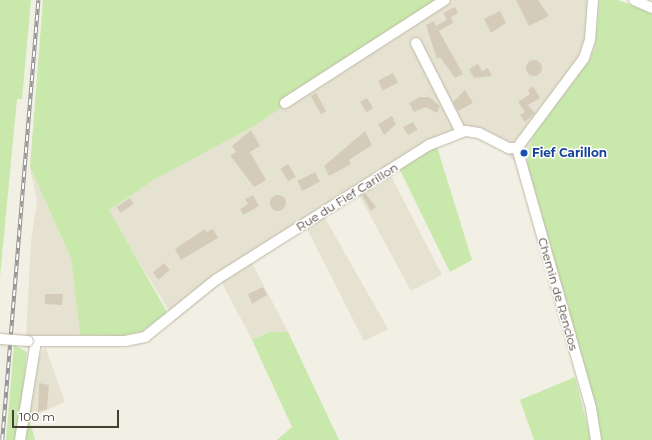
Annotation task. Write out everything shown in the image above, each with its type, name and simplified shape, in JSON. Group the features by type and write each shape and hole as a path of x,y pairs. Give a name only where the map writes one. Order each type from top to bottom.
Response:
{"street":[{"path":"285,103 445,0"},
{"path":"416,43 461,132 473,132 508,148 516,148 584,58 590,40 593,0"},
{"path":"634,0 652,8"},
{"name":"Rue du Fief Carillon","path":"0,338 32,341 125,341 145,337 217,278 413,155 461,132"},
{"name":"Chemin de Renclos","path":"516,148 591,408 596,440"},
{"path":"20,440 32,341"}],"shaded area":[{"path":"441,0 600,0 595,48 589,61 532,136 527,163 518,164 502,150 471,136 446,142 390,174 442,275 411,291 359,195 325,218 388,329 364,341 307,229 252,263 288,332 269,332 252,340 222,283 175,321 108,210 155,179 282,107"},
{"path":"30,167 71,258 80,335 26,336 31,241 37,202"},
{"path":"45,346 65,402 32,417 29,406 34,367"}],"green space":[{"path":"0,0 31,0 22,99 17,99 0,277"},
{"path":"43,0 441,0 254,126 155,179 109,210 167,312 143,331 122,336 80,335 71,258 30,167"},
{"path":"600,0 618,0 652,13 652,440 599,440 527,163 532,137 589,61 595,48"},
{"path":"437,147 472,260 450,272 399,168"},
{"path":"269,332 288,332 339,440 277,440 292,427 252,340"},
{"path":"14,345 27,352 18,440 6,440"},
{"path":"575,377 591,440 534,440 520,400"},
{"path":"29,406 32,410 30,422 35,440 25,440"}],"building":[{"path":"516,0 538,0 549,16 529,26"},
{"path":"455,7 458,13 447,19 443,13"},
{"path":"500,11 506,23 491,33 484,19"},
{"path":"451,17 453,23 439,31 463,74 455,78 440,57 437,59 426,25 434,21 436,26"},
{"path":"534,60 541,65 542,68 537,75 534,76 527,71 526,68 531,61"},
{"path":"478,64 482,71 488,68 492,76 474,78 469,69"},
{"path":"393,73 398,83 383,91 378,81"},
{"path":"533,86 540,98 528,105 535,113 525,122 520,115 525,112 518,102 530,94 528,90"},
{"path":"465,90 473,103 458,111 453,102"},
{"path":"316,93 326,111 321,114 311,96"},
{"path":"420,97 429,97 440,106 437,113 426,107 414,112 409,103"},
{"path":"367,98 373,108 366,112 360,102"},
{"path":"392,116 396,124 384,135 378,124"},
{"path":"413,122 418,130 408,135 403,127"},
{"path":"251,130 260,146 250,152 266,180 254,187 230,155 236,152 232,146"},
{"path":"365,131 372,145 349,160 351,164 329,176 324,166"},
{"path":"288,164 296,177 288,181 280,169"},
{"path":"315,172 320,182 302,191 297,181"},
{"path":"365,193 376,207 371,211 362,195"},
{"path":"253,195 259,206 243,215 240,209 248,204 245,199"},
{"path":"278,195 284,197 286,203 284,209 278,211 272,209 270,203 272,197"},
{"path":"130,198 134,204 121,213 117,207"},
{"path":"205,229 207,232 213,229 218,238 181,260 175,249"},
{"path":"164,263 170,270 159,280 153,273"},
{"path":"263,287 267,295 252,304 248,294"},
{"path":"45,294 63,294 62,305 45,304"},
{"path":"39,383 49,385 47,409 38,412"}],"railway":[{"path":"2,440 38,0"}],"place":[{"name":"Fief Carillon","path":"524,153"}]}
